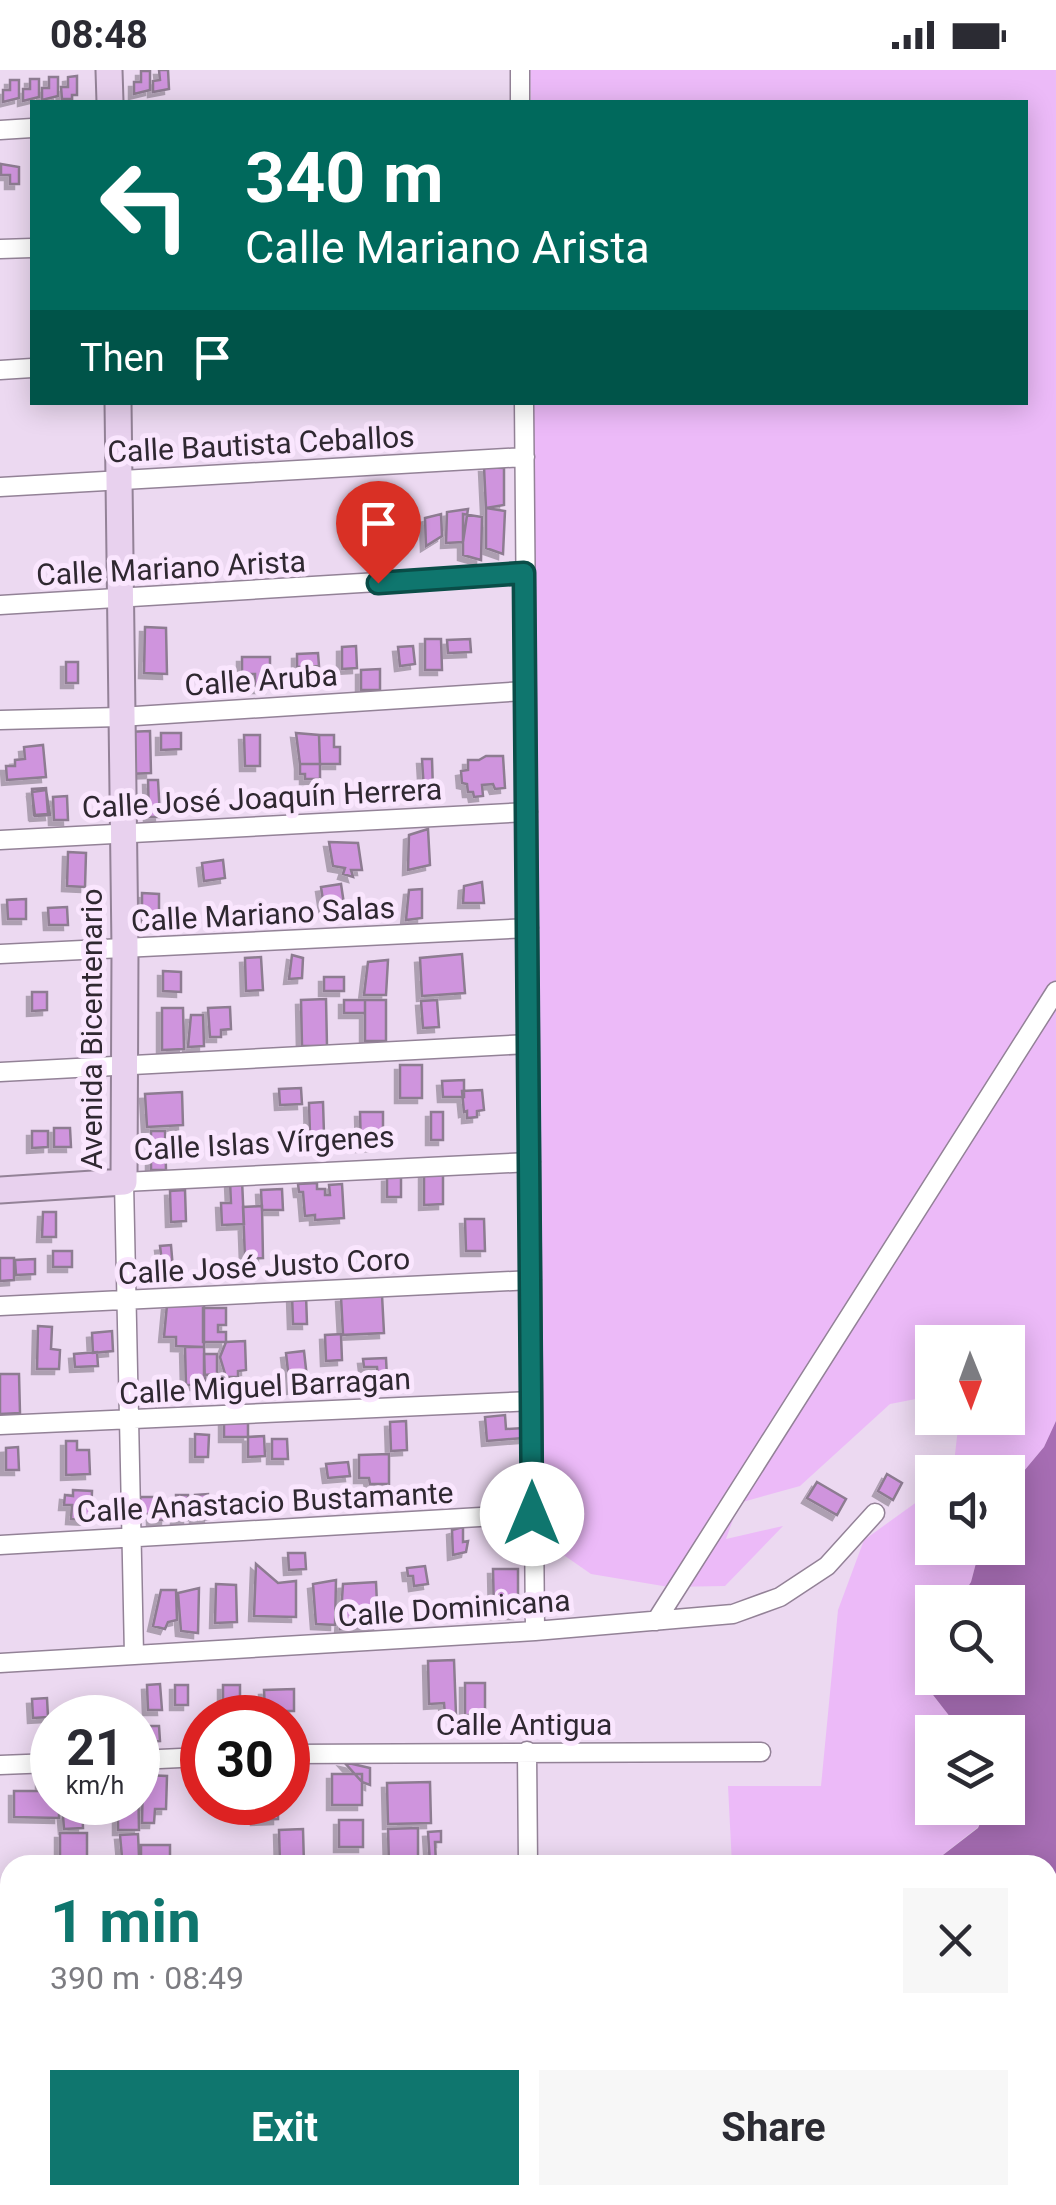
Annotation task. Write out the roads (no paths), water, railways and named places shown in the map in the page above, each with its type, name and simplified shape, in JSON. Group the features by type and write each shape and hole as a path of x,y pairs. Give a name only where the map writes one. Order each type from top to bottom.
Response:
{"street":[{"path":"109,70 110,100"},
{"path":"518,100 520,70"},
{"path":"0,130 30,128"},
{"path":"0,248 30,248"},
{"path":"0,370 30,368"},
{"name":"Avenida Bicentenario","path":"118,405 125,948 124,1301 134,1655"},
{"path":"524,405 535,1631"},
{"name":"Calle Bautista Ceballos","path":"0,487 525,457"},
{"name":"Calle Mariano Arista","path":"0,605 524,573"},
{"name":"Calle Aruba","path":"0,720 120,717 526,691"},
{"name":"Calle José Joaquín Herrera","path":"0,840 528,812"},
{"name":"Calle Mariano Salas","path":"0,954 529,928"},
{"path":"656,1621 1056,991"},
{"path":"0,1072 529,1044"},
{"name":"Calle Islas Vírgenes","path":"0,1190 531,1162"},
{"name":"Calle José Justo Coro","path":"0,1306 532,1280"},
{"name":"Calle Miguel Barragan","path":"0,1425 533,1401"},
{"name":"Calle Dominicana","path":"0,1663 535,1631 734,1614 780,1598 827,1566 875,1513"},
{"name":"Calle Anastacio Bustamante","path":"0,1545 532,1514"},
{"path":"528,1751 528,1855"},
{"name":"Calle Antigua","path":"310,1754 761,1752"},
{"path":"0,1765 30,1764"}]}
